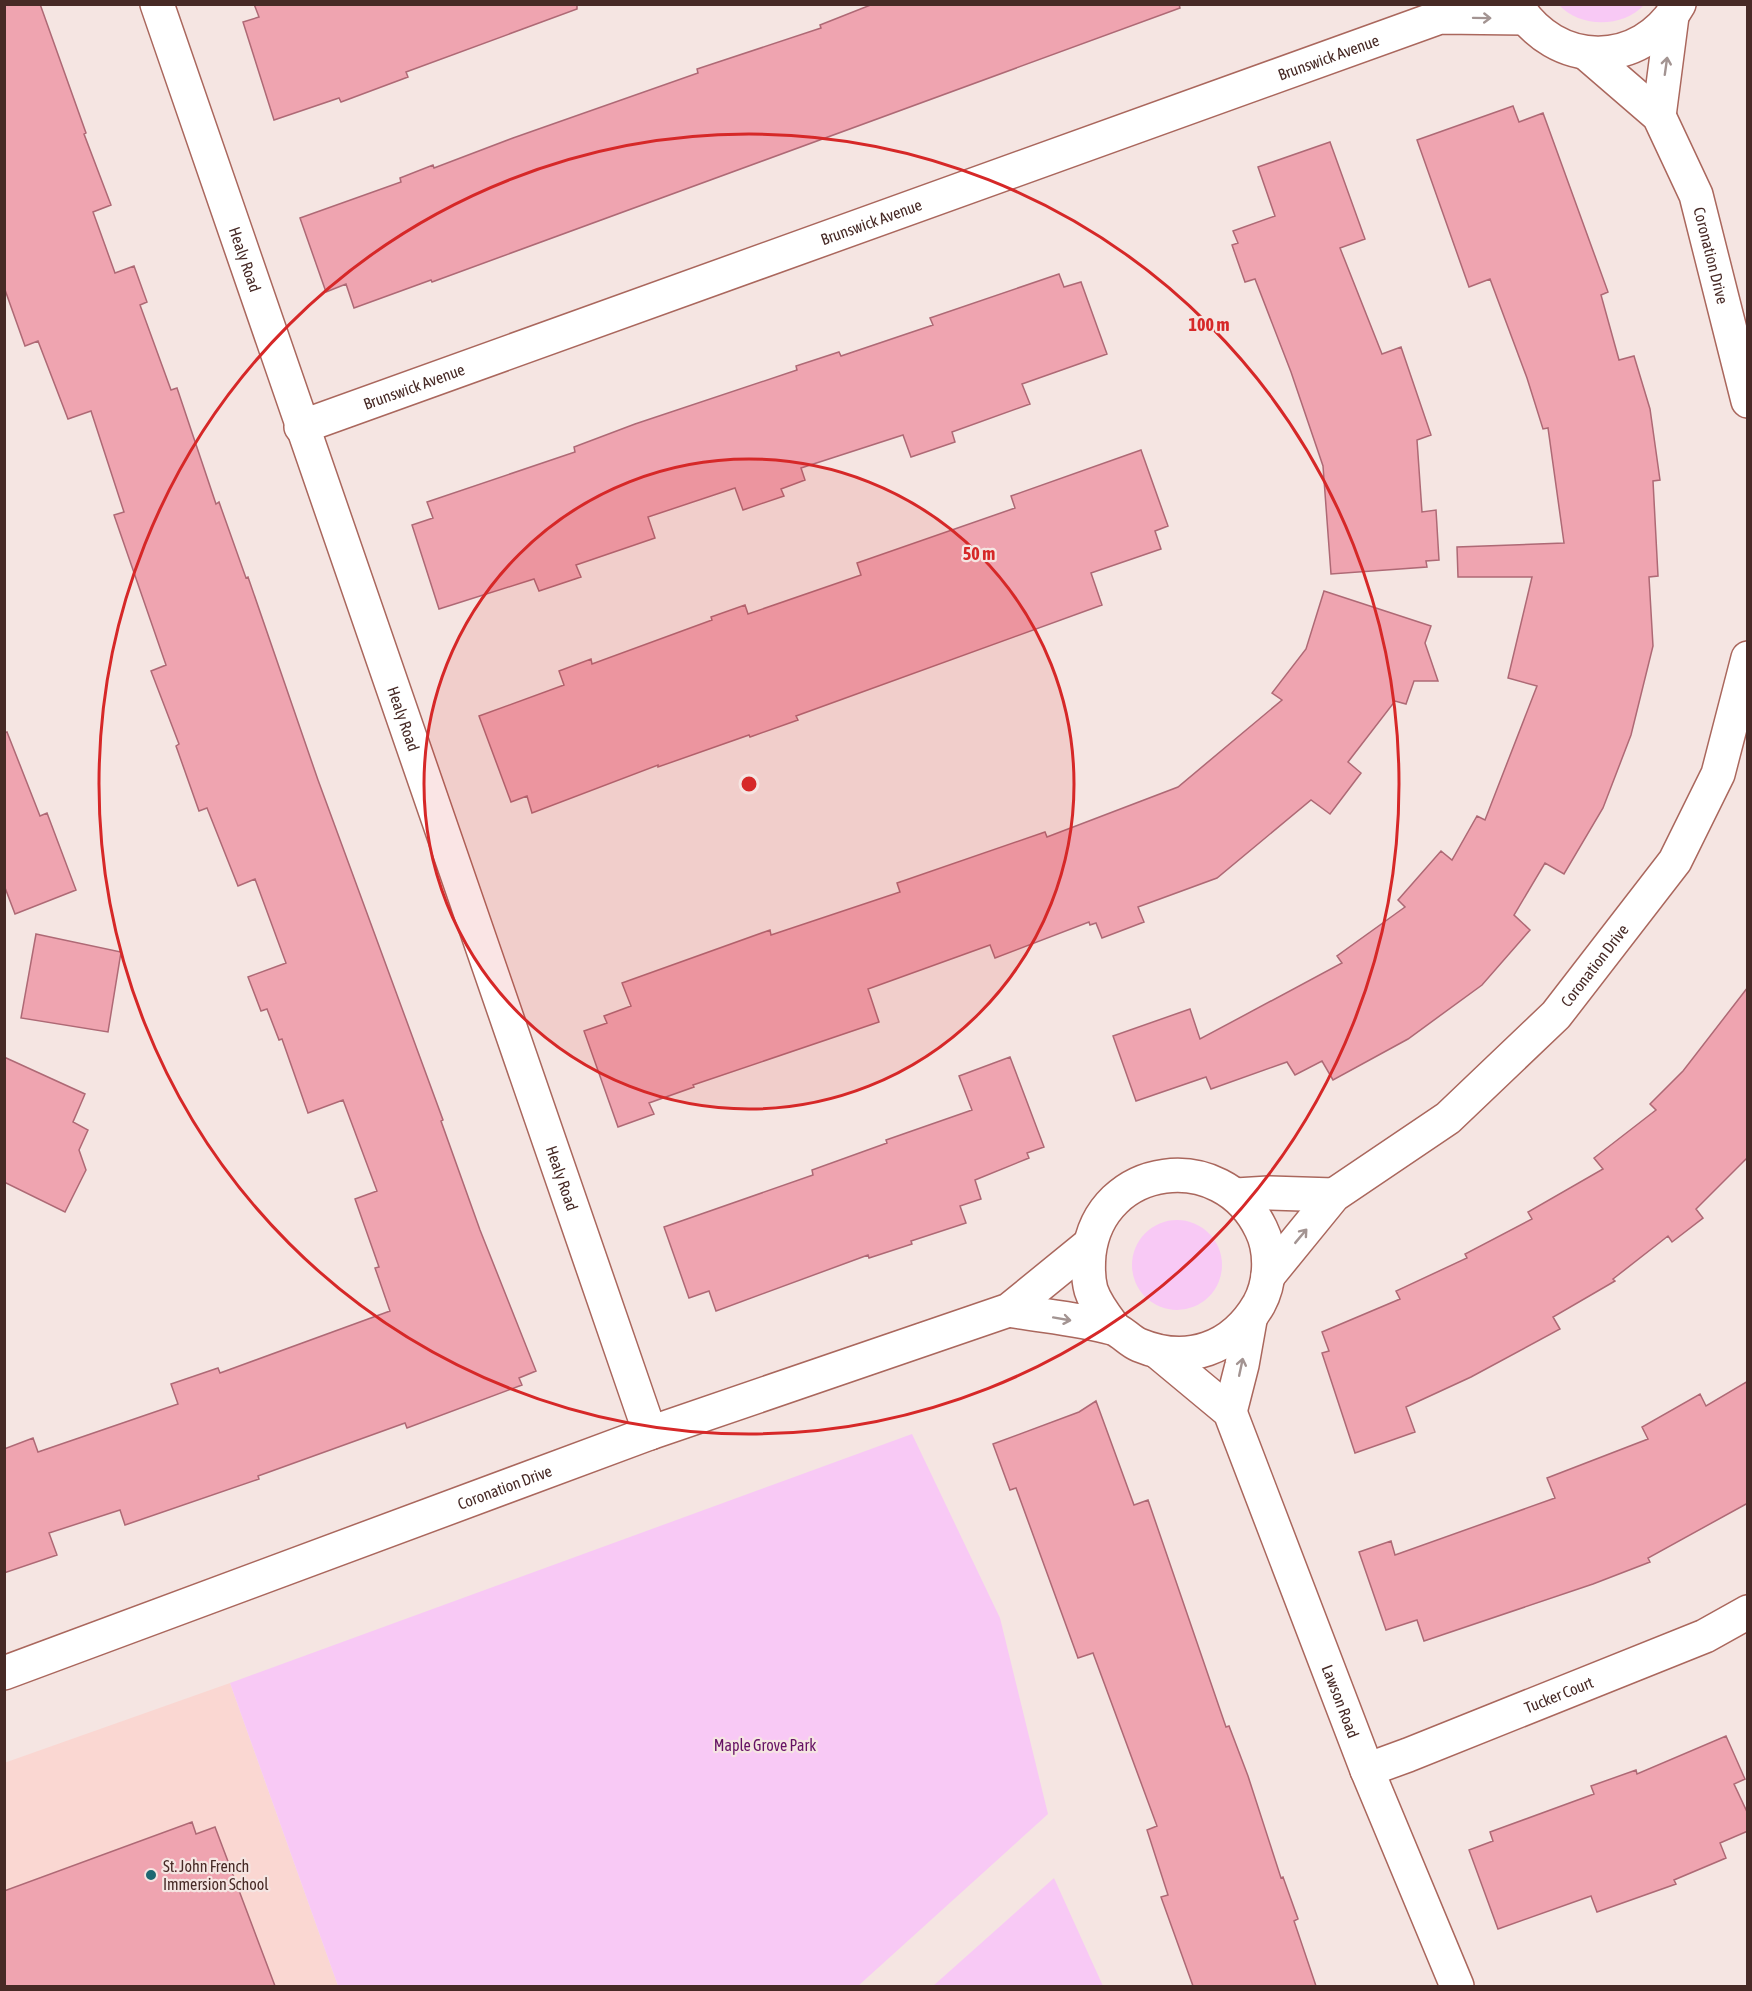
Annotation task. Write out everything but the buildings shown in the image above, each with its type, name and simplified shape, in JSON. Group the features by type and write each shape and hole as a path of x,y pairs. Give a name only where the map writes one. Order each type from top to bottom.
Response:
{"street":[{"name":"Healy Road","path":"156,4 650,1433"},
{"path":"1520,11 1542,35 1562,47 1586,53 1610,53 1633,47 1654,35 1676,10"},
{"path":"1659,116 1676,10"},
{"name":"Brunswick Avenue","path":"301,427 1446,11 1520,11"},
{"name":"Coronation Drive","path":"1586,53 1659,116 1696,195 1748,401"},
{"name":"Coronation Drive","path":"1268,1276 1334,1195 1448,1118 1556,1015 1674,861 1718,774 1748,658"},
{"path":"1173,1174 1196,1176 1217,1183 1236,1195 1252,1212 1262,1231 1268,1254 1268,1276 1262,1298 1250,1320 1232,1337 1209,1349 1184,1354 1159,1353 1136,1344 1115,1329 1101,1311 1091,1290 1088,1267 1090,1244 1098,1222 1111,1203 1129,1188 1150,1179 1173,1174"},
{"path":"1236,1195 1269,1193 1334,1195"},
{"name":"Coronation Drive","path":"4,1673 650,1433 1009,1310 1090,1244"},
{"name":"Coronation Drive","path":"1009,1310 1115,1329"},
{"path":"1230,1412 1250,1320"},
{"name":"Lawson Road","path":"1159,1353 1230,1412 1367,1770 1457,1986"},
{"name":"Tucker Court","path":"1367,1770 1705,1636 1748,1612"}],"shaded area":[{"name":"St. John French Immersion School","path":"230,1683 338,1986 5,1986 4,1763"}],"green space":[{"path":"1559,5 1644,5 1625,18 1602,22 1578,18"},
{"path":"1177,1220 1194,1223 1209,1233 1219,1248 1222,1265 1219,1282 1209,1297 1194,1307 1177,1310 1160,1307 1145,1297 1135,1282 1132,1265 1135,1248 1145,1233 1160,1223"},
{"name":"Maple Grove Park","path":"912,1434 1000,1618 1048,1814 858,1986 338,1986 230,1683"},
{"path":"1054,1878 1103,1986 933,1986"}],"place":[{"name":"St. John French Immersion School","path":"151,1875"}]}
